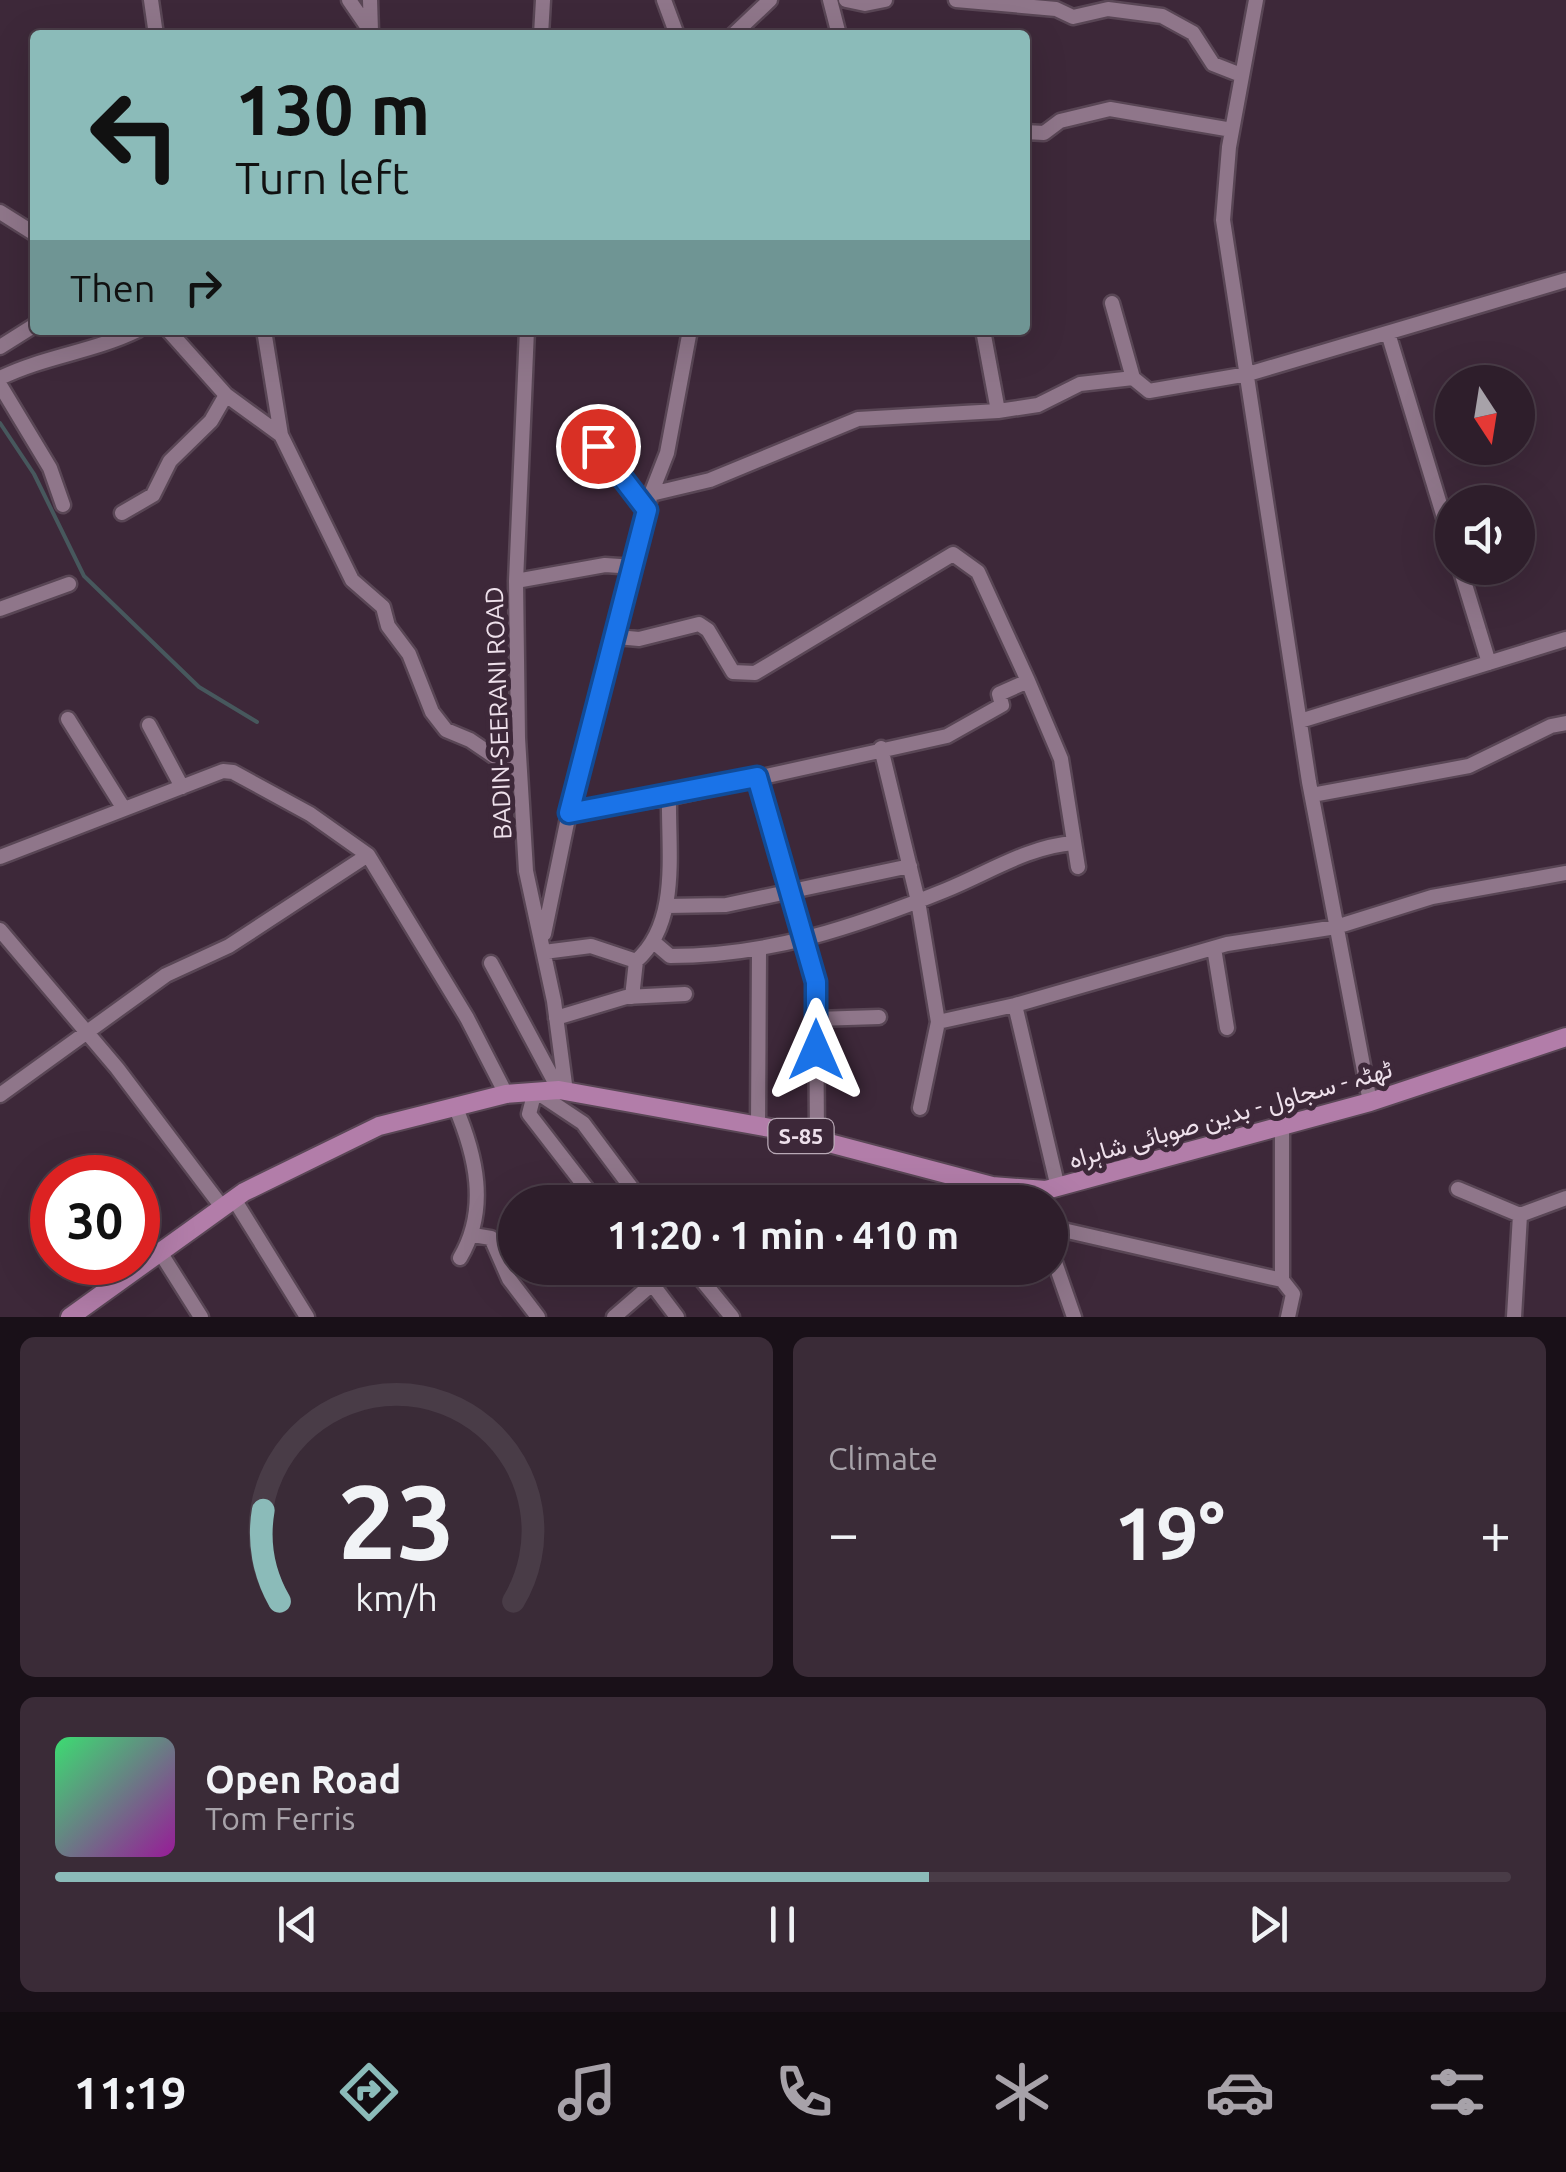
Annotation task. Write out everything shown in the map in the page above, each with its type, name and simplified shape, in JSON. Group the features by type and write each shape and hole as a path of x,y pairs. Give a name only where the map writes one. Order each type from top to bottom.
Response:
{"main road":[{"name":"ٹھٹہ - سجاول - بدین صوبائی شاہراہ","path":"1068,1189 1370,1102 1566,1037"},
{"name":"ٹھٹہ - سجاول - بدین صوبائی شاہراہ","path":"160,1252 228,1203 379,1126 506,1094 562,1091 758,1126 988,1185"},
{"name":"ٹھٹہ - سجاول - بدین صوبائی شاہراہ","path":"70,1317 114,1285"}],"street":[{"path":"151,0 155,30"},
{"path":"349,0 370,30"},
{"path":"370,0 372,30"},
{"path":"541,30 543,0"},
{"path":"664,0 675,30"},
{"path":"738,30 770,0"},
{"path":"830,0 837,30"},
{"path":"846,0 865,4 885,0"},
{"path":"956,0 1056,9 1073,17 1108,10 1162,16 1193,33 1213,64 1241,75"},
{"path":"1256,0 1232,130 1223,220 1312,795 1370,1102"},
{"path":"1030,132 1044,133 1060,121 1110,109 1232,130"},
{"path":"0,212 30,231"},
{"path":"1112,304 1133,378 1150,392 1248,374 1566,280"},
{"path":"0,347 30,328"},
{"path":"1388,333 1435,488"},
{"path":"63,505 50,468 0,381 34,362 104,346 127,335"},
{"path":"174,335 226,395 282,435"},
{"path":"265,335 282,435 352,580 383,607 388,626 409,654 432,712 446,730 470,740 520,774"},
{"name":"BADIN-SEERANI ROAD","path":"528,335 516,581 520,774 526,870 556,1018 562,1091"},
{"path":"636,962 591,946 543,946 569,813 651,494 666,453 689,335"},
{"path":"984,335 998,411"},
{"path":"651,494 710,480 858,419 998,411 1038,405 1080,384 1133,378"},
{"path":"122,514 153,495 170,461 212,422 226,395"},
{"path":"598,446 647,510"},
{"path":"617,637 639,639 699,624 708,630 733,672 756,673 952,554 978,572 1061,759 1078,868"},
{"path":"516,581 606,565 635,567"},
{"path":"0,608 69,584"},
{"path":"1465,585 1489,663"},
{"path":"1300,721 1566,639"},
{"path":"569,813 669,797 947,736 1002,705 999,694 1028,681"},
{"path":"68,719 124,809"},
{"path":"1312,795 1469,766 1551,726 1566,724"},
{"path":"149,725 182,786"},
{"path":"881,748 918,901 938,1022 920,1108"},
{"path":"0,857 182,786 233,772 310,814 368,855 467,1018 506,1094"},
{"path":"757,777 816,982 817,1140"},
{"path":"632,997 636,962 656,944 666,906 669,797"},
{"path":"656,944 670,956 759,952 918,901 1007,865 1040,845 1074,844"},
{"path":"0,1096 166,974 229,946 368,855"},
{"path":"666,906 726,905 910,866"},
{"path":"938,1022 1015,1005 1214,948 1336,926 1432,897 1566,874"},
{"path":"0,930 228,1203 307,1317"},
{"path":"1214,948 1228,1028"},
{"path":"758,1126 759,952"},
{"path":"491,963 562,1091"},
{"path":"556,1018 632,997 685,994"},
{"path":"1015,1005 1048,1185"},
{"path":"816,1020 879,1016"},
{"path":"584,1185 529,1114 535,1092 583,1122 629,1185"},
{"path":"455,1106 475,1153 473,1235 460,1258"},
{"path":"1282,1127 1282,1280 1293,1294 1288,1317"},
{"path":"1458,1189 1520,1215 1566,1198"},
{"path":"1514,1317 1520,1215"},
{"path":"1068,1231 1282,1280"},
{"path":"473,1235 490,1238 509,1279 538,1317"},
{"path":"160,1252 200,1317"},
{"path":"614,1317 651,1285 677,1317"},
{"path":"706,1285 732,1317"},
{"path":"1063,1285 1074,1317"}],"waterway":[{"path":"0,423 34,474 84,576 199,687 257,722"}],"route":[{"path":"598,446 647,510 569,813 676,796 757,777 816,982 816,1050"}]}
